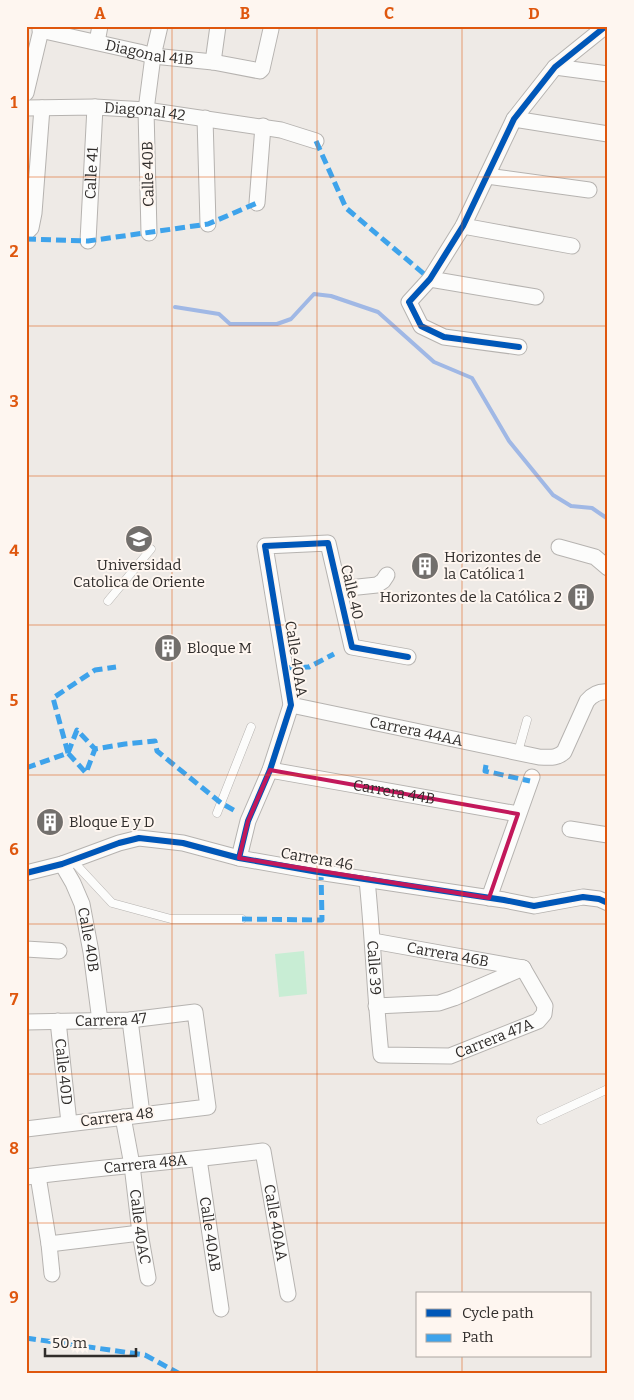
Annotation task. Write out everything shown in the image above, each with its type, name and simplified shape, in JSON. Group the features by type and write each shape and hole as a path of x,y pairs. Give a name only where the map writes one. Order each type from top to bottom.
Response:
{"street":[{"path":"97,42 100,26"},
{"name":"Calle 40B","path":"149,233 146,110 153,56 160,26"},
{"path":"213,62 218,26"},
{"path":"519,347 444,337 421,326 409,302 430,279 463,226 514,119 555,67 606,26"},
{"path":"26,93 41,28"},
{"name":"Diagonal 41B","path":"41,28 153,56 213,62 260,71 271,29"},
{"path":"555,67 608,74"},
{"name":"Diagonal 42","path":"26,108 94,107 146,110 263,126 316,141"},
{"name":"Calle 41","path":"88,241 94,107"},
{"path":"28,230 34,213 42,108"},
{"path":"205,118 208,224"},
{"path":"514,119 608,134"},
{"path":"258,203 263,126"},
{"path":"487,176 589,190"},
{"path":"463,226 572,246"},
{"path":"430,279 536,297"},
{"name":"Calle 40AA","path":"239,858 248,821 270,770 291,705 265,546 328,542"},
{"name":"Calle 40","path":"328,542 352,647 408,657"},
{"path":"558,547 594,557 608,568"},
{"name":"Calle 40","path":"339,589 377,585 387,575"},
{"name":"Carrera 44AA","path":"291,705 539,757 555,758 564,752 587,700 597,693 608,692"},
{"name":"Carrera 44B","path":"270,770 518,814"},
{"path":"489,898 532,777"},
{"path":"570,828 608,835"},
{"name":"Carrera 46","path":"26,873 67,862 119,843 139,838 183,843 239,858 534,906 582,897 599,899 608,903"},
{"name":"Calle 40B","path":"67,862 82,904 91,952 100,1021"},
{"name":"Calle 39","path":"367,880 381,1055"},
{"name":"Carrera 46B","path":"373,941 523,968"},
{"path":"26,949 59,951"},
{"path":"376,1006 439,1003 523,968"},
{"name":"Carrera 47A","path":"381,1055 450,1056 538,1021 544,1014 545,1006 523,968"},
{"name":"Carrera 47","path":"26,1022 130,1020 195,1012 208,1107"},
{"path":"130,1020 142,1114"},
{"name":"Calle 40D","path":"58,1021 69,1123"},
{"name":"Carrera 48","path":"26,1128 208,1107"},
{"name":"Calle 40AC","path":"123,1117 132,1165 140,1233 148,1278"},
{"name":"Calle 40AA","path":"263,1151 288,1294"},
{"name":"Carrera 48A","path":"32,1176 199,1160 263,1151"},
{"name":"Calle 40AB","path":"199,1160 221,1309"},
{"path":"32,1176 49,1244 52,1274"},
{"path":"49,1244 140,1233"}],"lane":[{"path":"108,601 151,549"},
{"path":"518,752 527,720"},
{"path":"217,813 251,727"},
{"path":"67,862 112,903 171,919 242,919"},
{"path":"541,1120 608,1090"}],"highlighted area":[{"path":"270,770 518,814 489,898 239,858 248,821"}],"green space":[{"path":"304,951 307,994 279,997 275,954"}],"waterway":[{"path":"175,307 219,314 230,324 277,324 291,319 314,294 331,296 378,312 434,362 472,378 509,441 553,495 571,506 592,508 608,519"}],"marked path":[{"path":"316,141 346,208 430,279"},
{"path":"26,239 88,241 208,224 257,203"},
{"path":"285,668 309,667 334,654"},
{"path":"68,753 53,698 95,670 116,667"},
{"path":"68,753 77,730 95,749"},
{"path":"26,768 68,753 86,773 95,749 155,741 157,751 221,803 237,812"},
{"path":"486,765 485,771 530,781"},
{"path":"242,919 322,920 321,872"},
{"path":"26,1338 145,1355 180,1374"}],"cycle path":[{"path":"519,347 444,337 421,326 409,302 430,279 463,226 514,119 555,67 606,26"},
{"path":"239,858 248,821 270,770 291,705 265,546 328,543 352,647 408,657"},
{"path":"26,873 62,864 119,843 139,838 183,843 239,858 318,872 534,906 583,897 599,899 608,903"}],"place":[{"name":"Universidad Catolica de Oriente","path":"139,539"},
{"name":"Horizontes de la Católica 1","path":"425,566"},
{"name":"Horizontes de la Católica 2","path":"581,597"},
{"name":"Bloque M","path":"168,648"},
{"name":"Bloque E y D","path":"50,822"}]}
